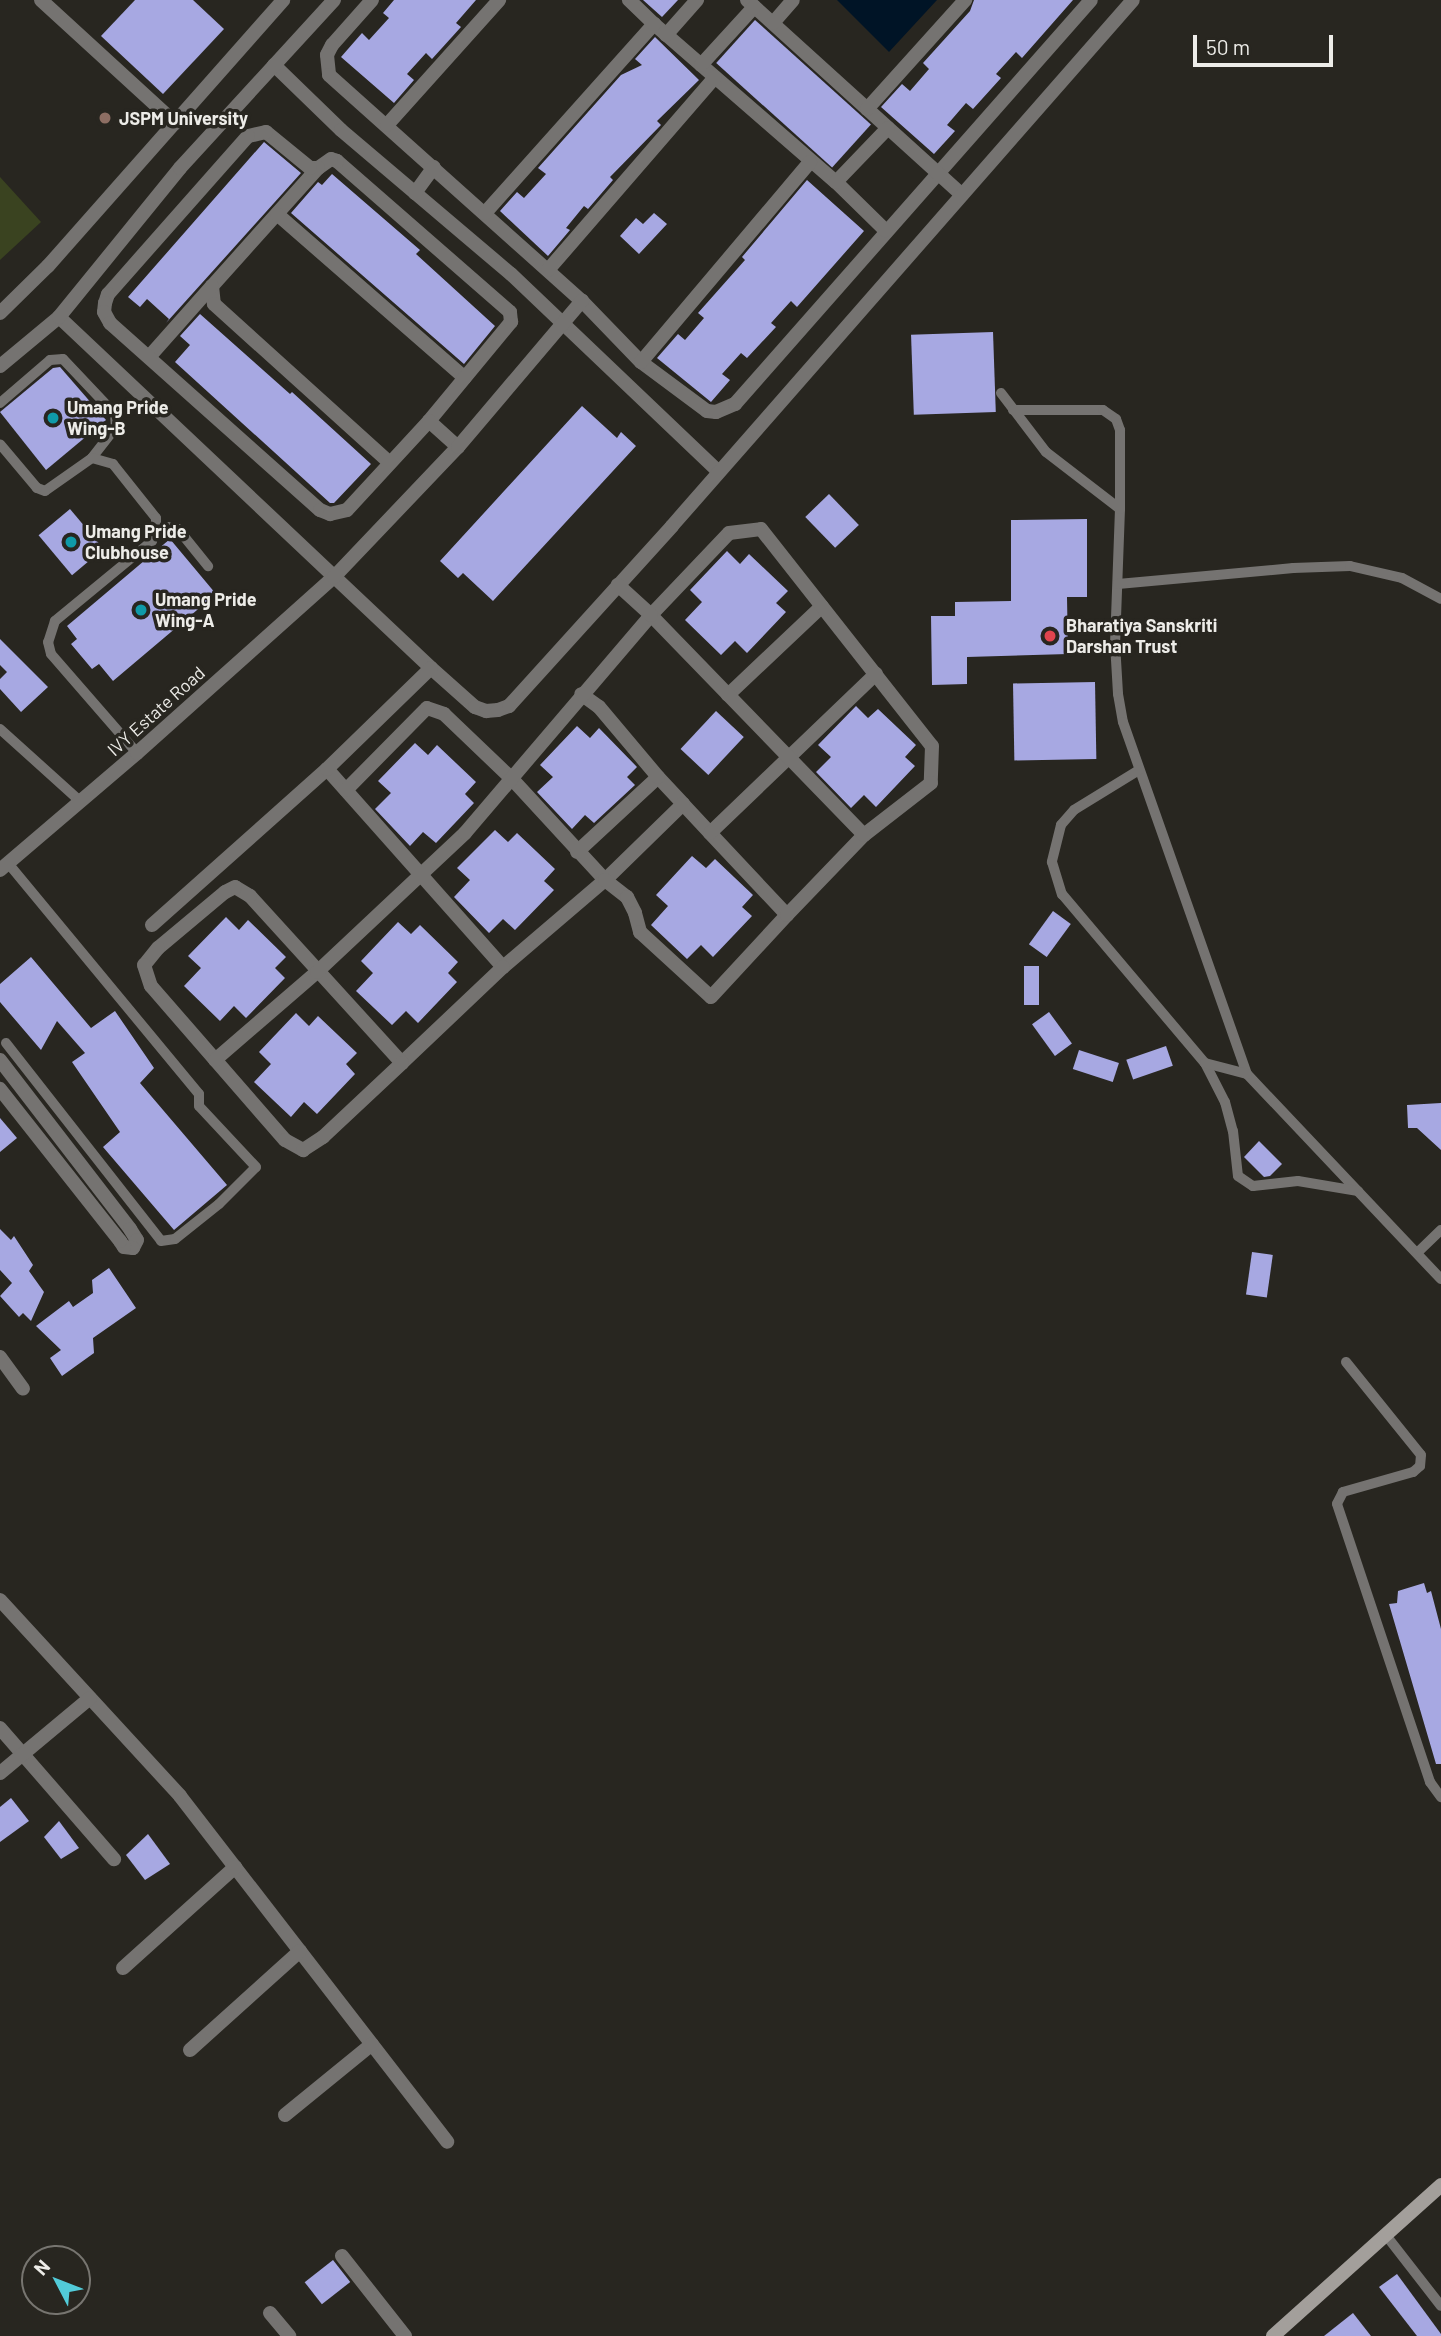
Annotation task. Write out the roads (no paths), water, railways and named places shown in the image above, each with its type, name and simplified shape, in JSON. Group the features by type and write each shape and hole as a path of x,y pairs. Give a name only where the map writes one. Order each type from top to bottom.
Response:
{"main road":[{"path":"1273,2336 1441,2185"}],"street":[{"path":"41,0 175,123"},
{"path":"0,313 48,266 283,0"},
{"path":"0,366 59,317 180,168 334,0"},
{"path":"373,0 332,45 326,65 329,75 582,301 641,362 707,411 725,410 734,404 1091,0"},
{"path":"387,125 499,0"},
{"path":"629,0 886,229"},
{"path":"666,35 697,0"},
{"path":"772,23 793,0"},
{"path":"867,109 965,0"},
{"path":"59,317 475,707 486,711 509,706 1133,0"},
{"path":"701,65 751,3 962,195"},
{"path":"485,213 654,24"},
{"path":"274,65 341,130 563,323 718,471"},
{"path":"548,270 715,78"},
{"path":"836,182 888,128"},
{"path":"149,357 318,168 331,159 337,161 510,312 512,322 429,421 347,510 330,514 320,510 149,357 104,312 108,294 248,136 267,132 304,166 318,168"},
{"path":"641,362 810,162"},
{"path":"415,193 434,167"},
{"path":"277,214 465,378"},
{"path":"212,286 214,304 219,312 390,463"},
{"name":"IVY Estate Road","path":"4,867 137,753 334,577 458,447 582,301"},
{"path":"429,421 458,447"},
{"path":"215,1060 317,972 422,875 513,780 581,694 729,533 761,529 932,746 931,783 864,835 710,997 640,932 627,897 577,852 513,780 444,714 427,708 346,790"},
{"path":"618,585 651,615 864,835"},
{"path":"729,695 822,606"},
{"path":"152,925 327,769 431,668"},
{"path":"710,833 876,674"},
{"path":"581,694 599,707 658,777 787,915"},
{"path":"327,769 503,967"},
{"path":"577,852 658,777"},
{"path":"402,1063 250,896 235,887 225,892 158,948 144,965 151,986 285,1140 303,1150 323,1137 402,1063 503,967 605,880 683,804"},
{"path":"0,1060 33,1091 130,1229 137,1240 133,1248 124,1247 0,1088"},
{"path":"0,1357 23,1389"},
{"path":"0,1600 180,1796 447,2142"},
{"path":"0,1773 90,1698"},
{"path":"0,1728 114,1859"},
{"path":"123,1968 235,1867"},
{"path":"190,2050 300,1951"},
{"path":"285,2115 372,2044"},
{"path":"342,2256 405,2336"},
{"path":"270,2313 289,2336"}],"lane":[{"path":"0,402 50,360 62,359 115,414 114,434 92,458 45,491 37,488 0,444"},
{"path":"1001,393 1046,452 1121,509"},
{"path":"1013,410 1103,410 1116,419 1120,430 1121,509 1118,694 1139,769 1247,1074 1441,1279"},
{"path":"92,458 114,464 156,518 156,531 152,541 55,621 48,642 51,654 137,753"},
{"path":"156,531 167,527 178,530 208,566"},
{"path":"1118,584 1293,568 1350,566 1402,578 1441,599"},
{"path":"0,729 81,802"},
{"path":"1139,769 1074,810 1061,825 1052,862 1057,883 1068,901 1205,1063 1225,1102 1233,1131 1238,1176 1246,1183 1264,1186 1309,1182 1358,1191"},
{"path":"4,867 199,1094 199,1106 256,1167 219,1204 167,1243 155,1236 76,1134 33,1091 6,1043"},
{"path":"1205,1063 1247,1074"},
{"path":"14,1106 33,1091"},
{"path":"1418,1253 1441,1230"},
{"path":"1346,1362 1421,1455 1418,1469 1343,1492 1337,1504 1430,1782 1441,1797"},
{"path":"1385,2234 1441,2306"}],"water":[{"path":"837,0 937,0 889,52"}],"place":[{"name":"JSPM University","path":"105,118"},
{"name":"Umang Pride Wing-B","path":"53,418"},
{"name":"Umang Pride Clubhouse","path":"71,542"},
{"name":"Umang Pride Wing-A","path":"141,610"},
{"name":"Bharatiya Sanskriti Darshan Trust","path":"1050,636"}]}
